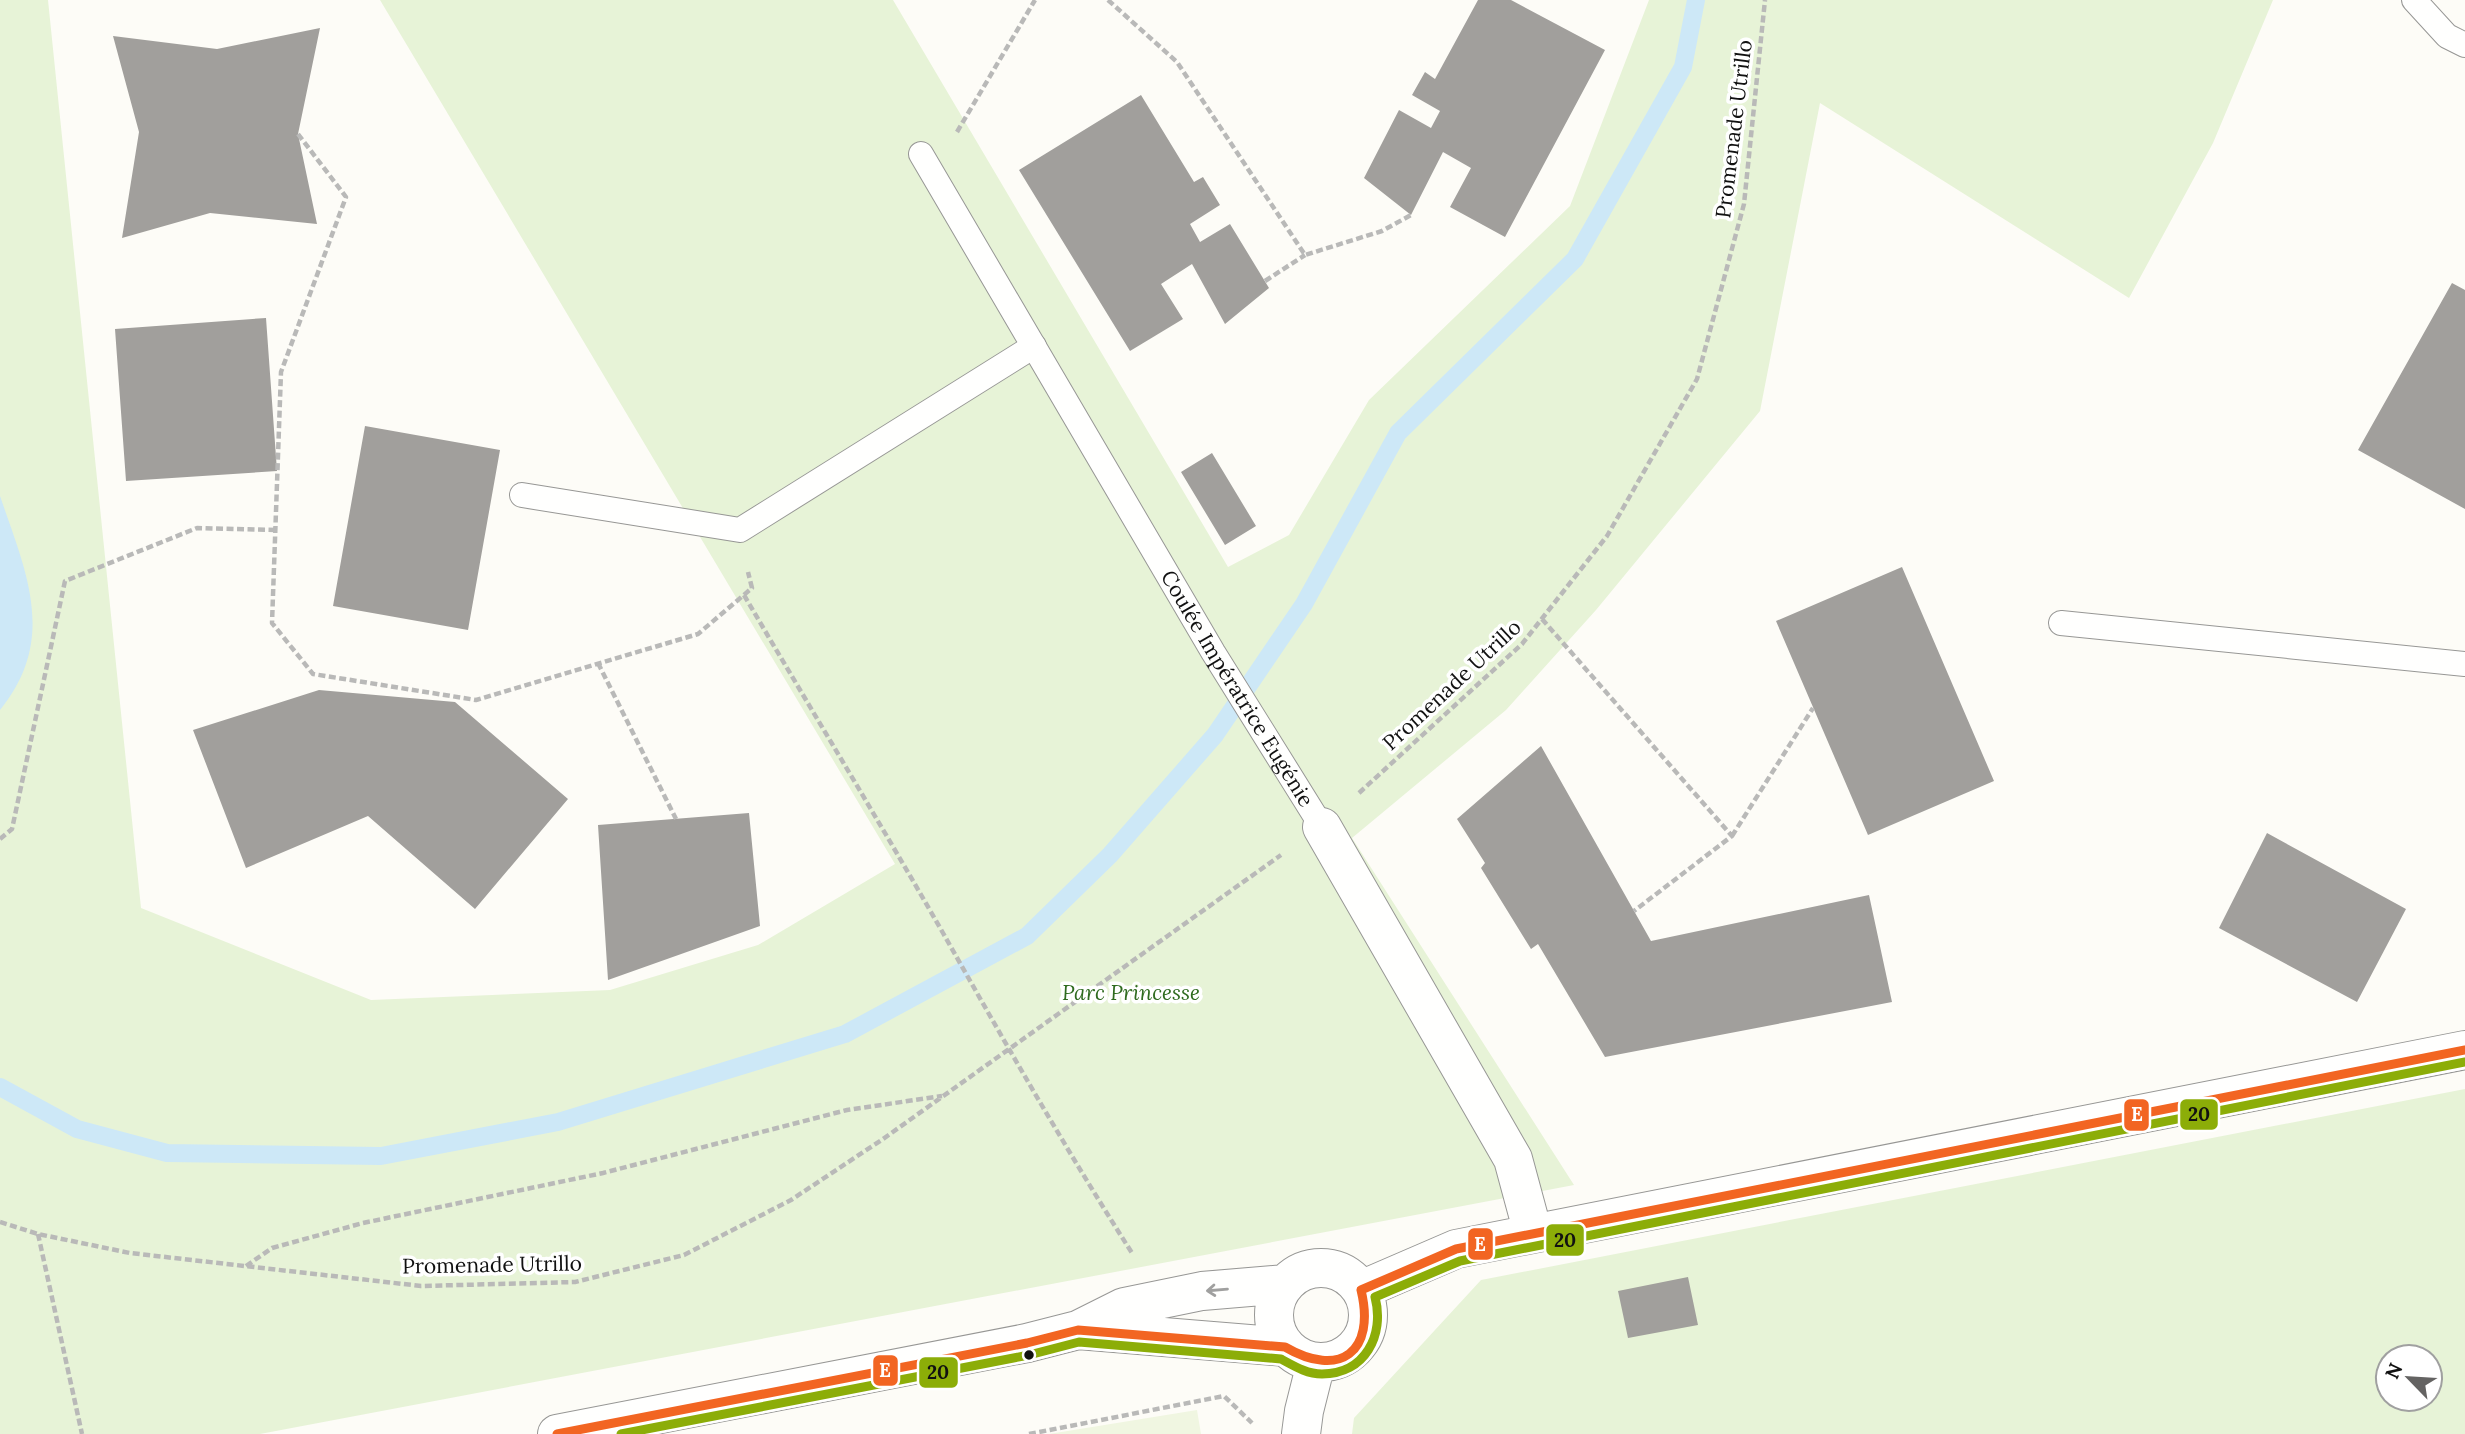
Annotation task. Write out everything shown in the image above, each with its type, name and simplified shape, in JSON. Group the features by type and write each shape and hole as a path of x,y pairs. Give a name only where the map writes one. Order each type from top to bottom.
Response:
{"street":[{"name":"Coulée Impératrice Eugénie","path":"1322,827 1513,1159 1533,1233"},
{"path":"1361,1290 1456,1249 2465,1051"},
{"path":"1078,1330 1301,1355 1334,1361 1350,1354 1362,1340 1368,1324 1368,1306 1361,1290 1352,1279 1339,1271 1310,1269 1296,1274 1285,1284 1276,1299 1273,1316 1276,1333 1301,1355 1304,1411 1301,1434"},
{"path":"557,1434 1027,1343 1078,1330 1124,1307 1202,1291 1285,1284"}],"lane":[{"path":"2414,0 2447,36 2465,45"},
{"name":"Coulée Impératrice Eugénie","path":"920,154 1213,652 1322,827"},
{"path":"522,495 740,530 1034,346"},
{"path":"2061,623 2465,664"}],"path":[{"path":"920,154 955,135 1035,0"},
{"path":"1108,0 1177,62 1305,255"},
{"name":"Promenade Utrillo","path":"0,1222 38,1234 130,1253 421,1286 575,1282 684,1255 696,1249 791,1200 943,1096 1322,827 1522,645 1607,536 1697,379 1744,204 1765,0"},
{"path":"298,134 346,197 281,372 272,623 313,674 476,700 698,634 751,588 740,530"},
{"path":"1265,281 1305,255 1381,231 1410,215"},
{"path":"0,839 12,829 65,581 197,528 275,530"},
{"path":"744,595 1091,1189 1135,1258"},
{"path":"1542,619 1732,836"},
{"path":"598,663 676,819"},
{"path":"1634,911 1732,836 1813,708"},
{"name":"Promenade Utrillo","path":"246,1266 272,1248 363,1223 603,1173 847,1110 943,1096"},
{"path":"38,1234 82,1434"},
{"path":"1029,1434 1224,1396 1253,1425"}],"green space":[{"name":"Parc Princesse","path":"0,0 48,0 141,908 371,1000 610,990 758,945 895,864 380,0 893,0 1228,567 1289,535 1369,400 1570,206 1649,0 2273,0 2213,143 2129,298 1820,103 1760,411 1596,610 1506,710 1352,838 1574,1185 260,1434 0,1434"},
{"path":"2465,1089 2465,1434 1352,1434 1354,1418 1481,1280"},
{"path":"1197,1410 1201,1434 1049,1434"}],"water":[{"path":"0,496 27,578 32,605 32,631 28,657 18,684 0,710"}],"building":[{"path":"1478,0 1511,0 1605,50 1505,237 1450,207 1471,168 1443,152 1411,215 1364,178 1399,110 1431,128 1440,111 1412,95 1425,72 1435,79"},
{"path":"320,28 298,134 317,224 210,213 122,238 139,132 113,36 217,49"},
{"path":"1141,95 1194,182 1203,177 1220,205 1190,224 1200,242 1230,224 1269,288 1225,324 1192,264 1161,284 1183,319 1130,351 1019,170"},
{"path":"2452,283 2465,290 2465,509 2358,450"},
{"path":"266,318 277,471 126,481 115,329"},
{"path":"365,426 500,450 468,630 333,606"},
{"path":"1212,453 1256,526 1225,545 1181,472"},
{"path":"1902,567 1994,781 1868,835 1776,621"},
{"path":"319,690 455,702 568,799 475,909 368,816 246,868 193,730"},
{"path":"1541,746 1651,941 1869,895 1892,1002 1605,1057 1538,944 1531,949 1481,868 1485,863 1457,819"},
{"path":"749,813 760,926 608,980 598,825"},
{"path":"2267,833 2406,909 2357,1002 2219,928"},
{"path":"1688,1277 1698,1325 1628,1338 1618,1291"}],"waterway":[{"path":"0,1087 77,1129 167,1153 381,1156 558,1122 845,1034 1027,936 1110,855 1215,735 1304,604 1398,433 1575,259 1683,67 1696,0"}],"transit line":[{"name":"E","path":"557,1434 1027,1343 1078,1330 1285,1347 1322,1360 1337,1359 1349,1354 1358,1344 1363,1330 1361,1290 1456,1249 2465,1050"},
{"name":"20","path":"621,1434 1029,1355 1079,1342 1281,1359 1311,1373 1337,1372 1360,1360 1368,1350 1377,1325 1375,1297 1460,1261 2465,1062"}]}
